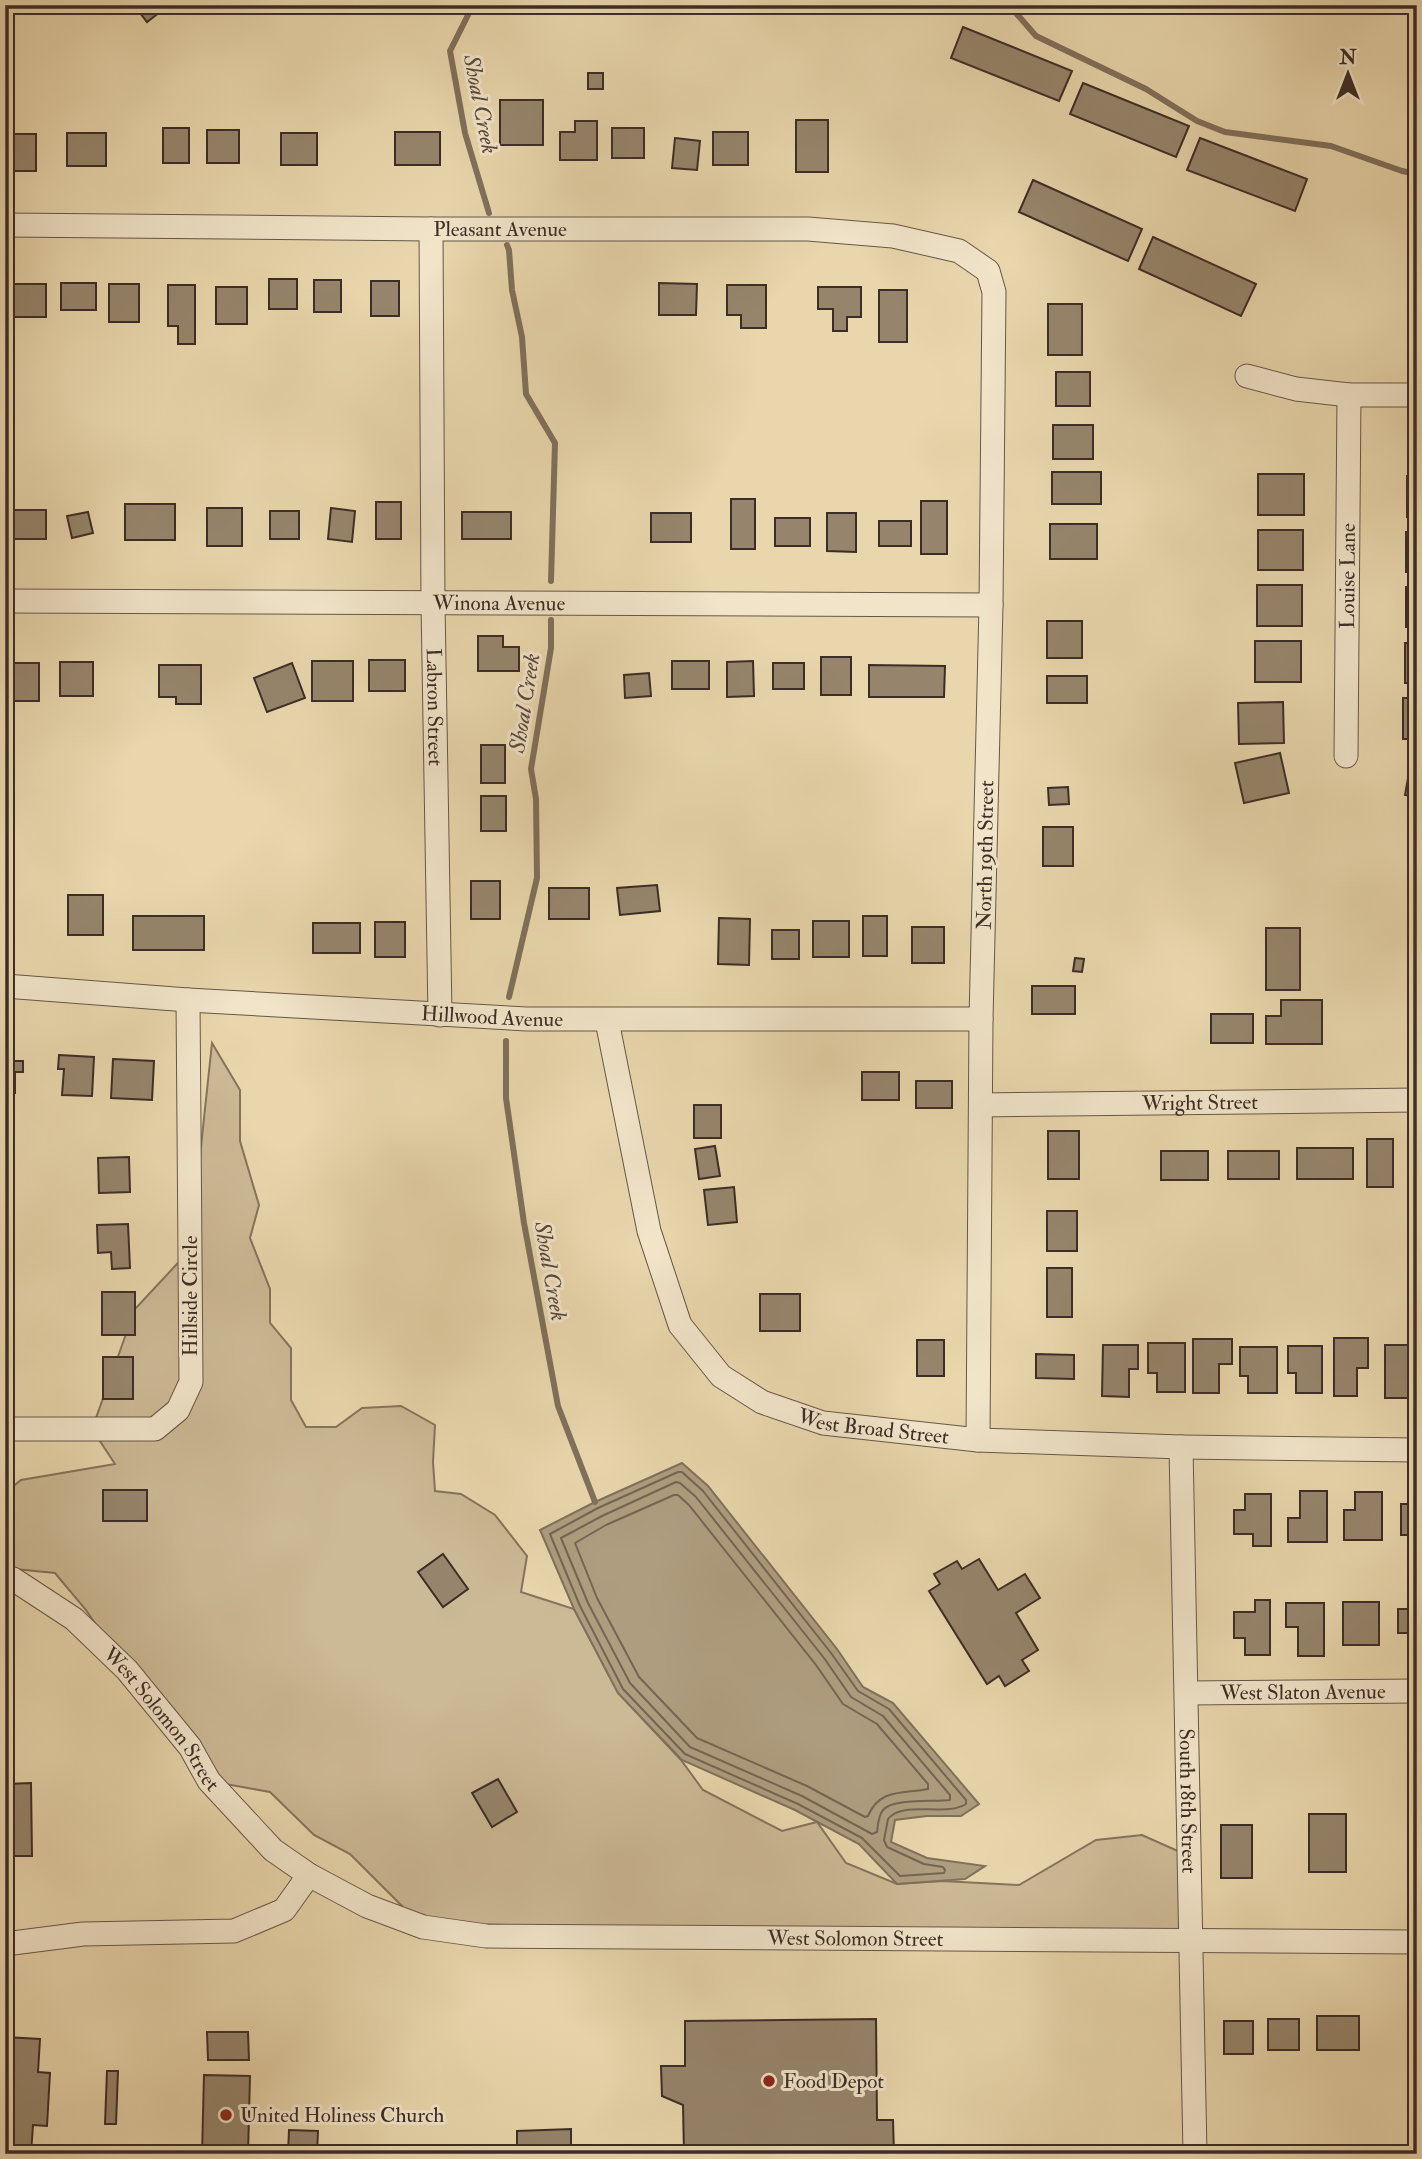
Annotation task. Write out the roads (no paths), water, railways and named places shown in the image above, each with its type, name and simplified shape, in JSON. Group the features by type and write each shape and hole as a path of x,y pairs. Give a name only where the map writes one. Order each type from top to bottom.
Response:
{"street":[{"name":"Pleasant Avenue","path":"5,225 808,229 893,236 958,251 988,271"},
{"name":"Labron Street","path":"431,229 433,603 440,1015"},
{"name":"North 19th Street","path":"978,1440 981,1019 991,605 994,292 988,271"},
{"path":"1247,376 1296,389 1349,395 1417,395"},
{"name":"Louise Lane","path":"1346,756 1349,395"},
{"name":"Winona Avenue","path":"5,601 991,605"},
{"name":"Hillwood Avenue","path":"5,986 440,1015 607,1021 981,1019"},
{"name":"Hillside Circle","path":"5,1429 155,1429 178,1410 191,1382 188,1000"},
{"name":"West Broad Street","path":"607,1021 649,1231 680,1325 720,1376 762,1402 823,1423 978,1440 1181,1447 1417,1450"},
{"name":"Wright Street","path":"981,1105 1417,1100"},
{"name":"South 18th Street","path":"1181,1447 1195,2154"},
{"name":"West Solomon Street","path":"5,1576 74,1619 127,1670 190,1747 209,1781 273,1850 309,1875 368,1906 423,1927 486,1936 1417,1942"},
{"name":"West Slaton Avenue","path":"1187,1693 1417,1691"},
{"path":"5,1944 83,1934 234,1931 284,1910 309,1875"}],"water":[{"path":"682,1463 708,1486 837,1649 863,1687 893,1703 979,1804 961,1816 895,1820 891,1842 927,1858 985,1866 965,1879 897,1884 859,1844 795,1810 682,1760 618,1693 574,1609 540,1530"}],"waterway":[{"name":"Shoal Creek","path":"473,5 450,51 465,133 489,213"},
{"path":"1009,5 1036,36 1146,89 1197,121 1225,132 1331,146 1417,174"},
{"name":"Shoal Creek","path":"507,245 512,290 522,337 526,394 555,443 551,581"},
{"name":"Shoal Creek","path":"509,997 537,878 536,799 531,769 551,648 551,620"},
{"name":"Shoal Creek","path":"506,1041 506,1098 524,1223 558,1406 595,1502"}],"place":[{"name":"Food Depot","path":"769,2081"},
{"name":"United Holiness Church","path":"226,2115"}]}
